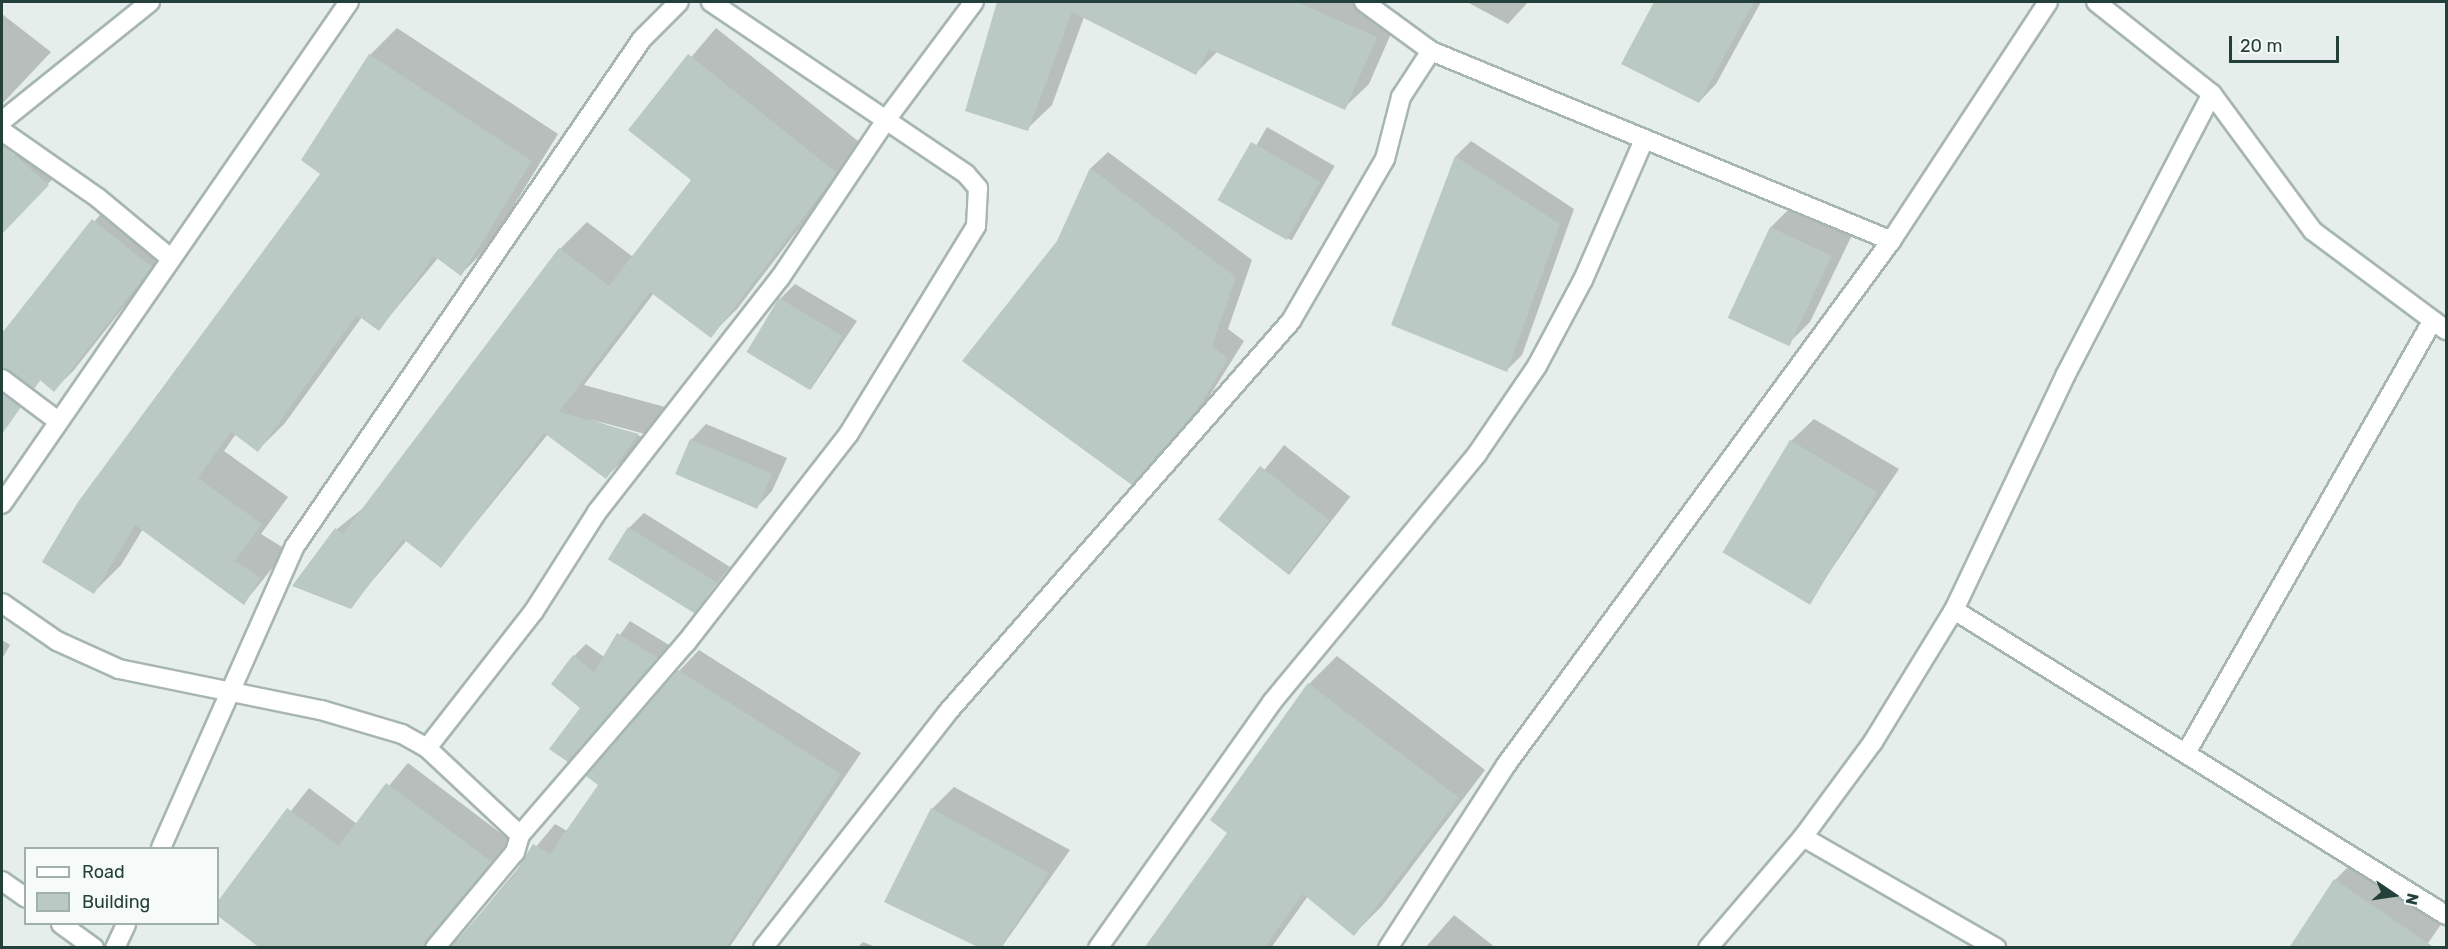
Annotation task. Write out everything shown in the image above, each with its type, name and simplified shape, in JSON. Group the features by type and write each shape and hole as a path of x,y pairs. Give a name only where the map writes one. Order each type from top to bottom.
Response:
{"street":[{"path":"2,504 169,257 349,2"},
{"path":"162,847 233,694 295,546 642,39 679,2"},
{"path":"435,948 515,852 520,835 686,643 848,435 976,226 978,188 972,181 711,2"},
{"path":"427,748 534,611 597,512 780,278 886,120 975,2"},
{"path":"1364,2 1431,51 1891,242"},
{"path":"1388,948 1506,765 1891,242 2048,2"},
{"path":"2096,2 2212,94 2313,231 2440,325 2186,753"},
{"path":"2,121 145,3"},
{"path":"763,948 947,713 1291,321 1385,159 1401,97 1431,51"},
{"path":"1708,948 1803,837 1873,742 1954,610 2065,376 2212,94"},
{"path":"2,132 98,198 169,257"},
{"path":"1098,948 1272,702 1477,454 1537,366 1583,280 1644,140"},
{"path":"2,379 58,421"},
{"path":"2,603 57,641 119,669 233,694 321,710 402,734 427,748 520,835"},
{"path":"1954,610 2446,915"},
{"path":"1803,837 1996,948"},
{"path":"2,881 24,897"},
{"path":"62,925 94,948"},
{"path":"115,948 126,925"}],"building":[{"path":"997,2 1297,2 1377,37 1345,110 1209,49 1196,75 1072,12 1028,131 965,111"},
{"path":"1654,2 1754,2 1699,103 1621,64"},
{"path":"369,54 532,161 461,276 434,256 379,331 357,315 258,452 231,432 198,478 262,524 235,561 261,578 244,605 135,525 94,594 42,562 78,502 320,174 301,160"},
{"path":"688,54 837,173 832,180 711,338 650,292 559,412 639,434 606,479 544,433 441,568 403,539 351,609 292,586 335,528 343,534 559,248 609,286 691,180 628,130"},
{"path":"1251,142 1320,182 1287,240 1218,200"},
{"path":"2,144 49,185 2,234"},
{"path":"1455,156 1560,224 1507,372 1391,325"},
{"path":"1090,168 1236,277 1212,346 1228,359 1193,416 1132,485 962,361 1057,241"},
{"path":"92,219 152,267 54,392 40,380 34,389 2,368 2,333"},
{"path":"1770,227 1832,256 1789,346 1728,318"},
{"path":"779,298 842,336 810,390 747,352"},
{"path":"2,393 21,407 2,434"},
{"path":"690,439 772,474 757,509 675,474"},
{"path":"1790,440 1877,493 1810,605 1723,552"},
{"path":"1260,466 1329,520 1287,574 1218,520"},
{"path":"628,527 716,582 696,614 608,559"},
{"path":"617,633 658,658 568,762 549,749 580,708 551,684 573,655 594,672"},
{"path":"678,670 841,774 726,948 450,948 512,878 533,844 550,854 598,785 586,776"},
{"path":"1308,683 1459,798 1354,936 1303,894 1264,948 1144,948 1227,833 1210,820"},
{"path":"386,783 492,862 424,948 260,948 219,917 219,900 287,808 339,846"},
{"path":"931,808 1049,873 1000,948 980,948 884,902"},
{"path":"2334,879 2435,948 2289,948"}]}
